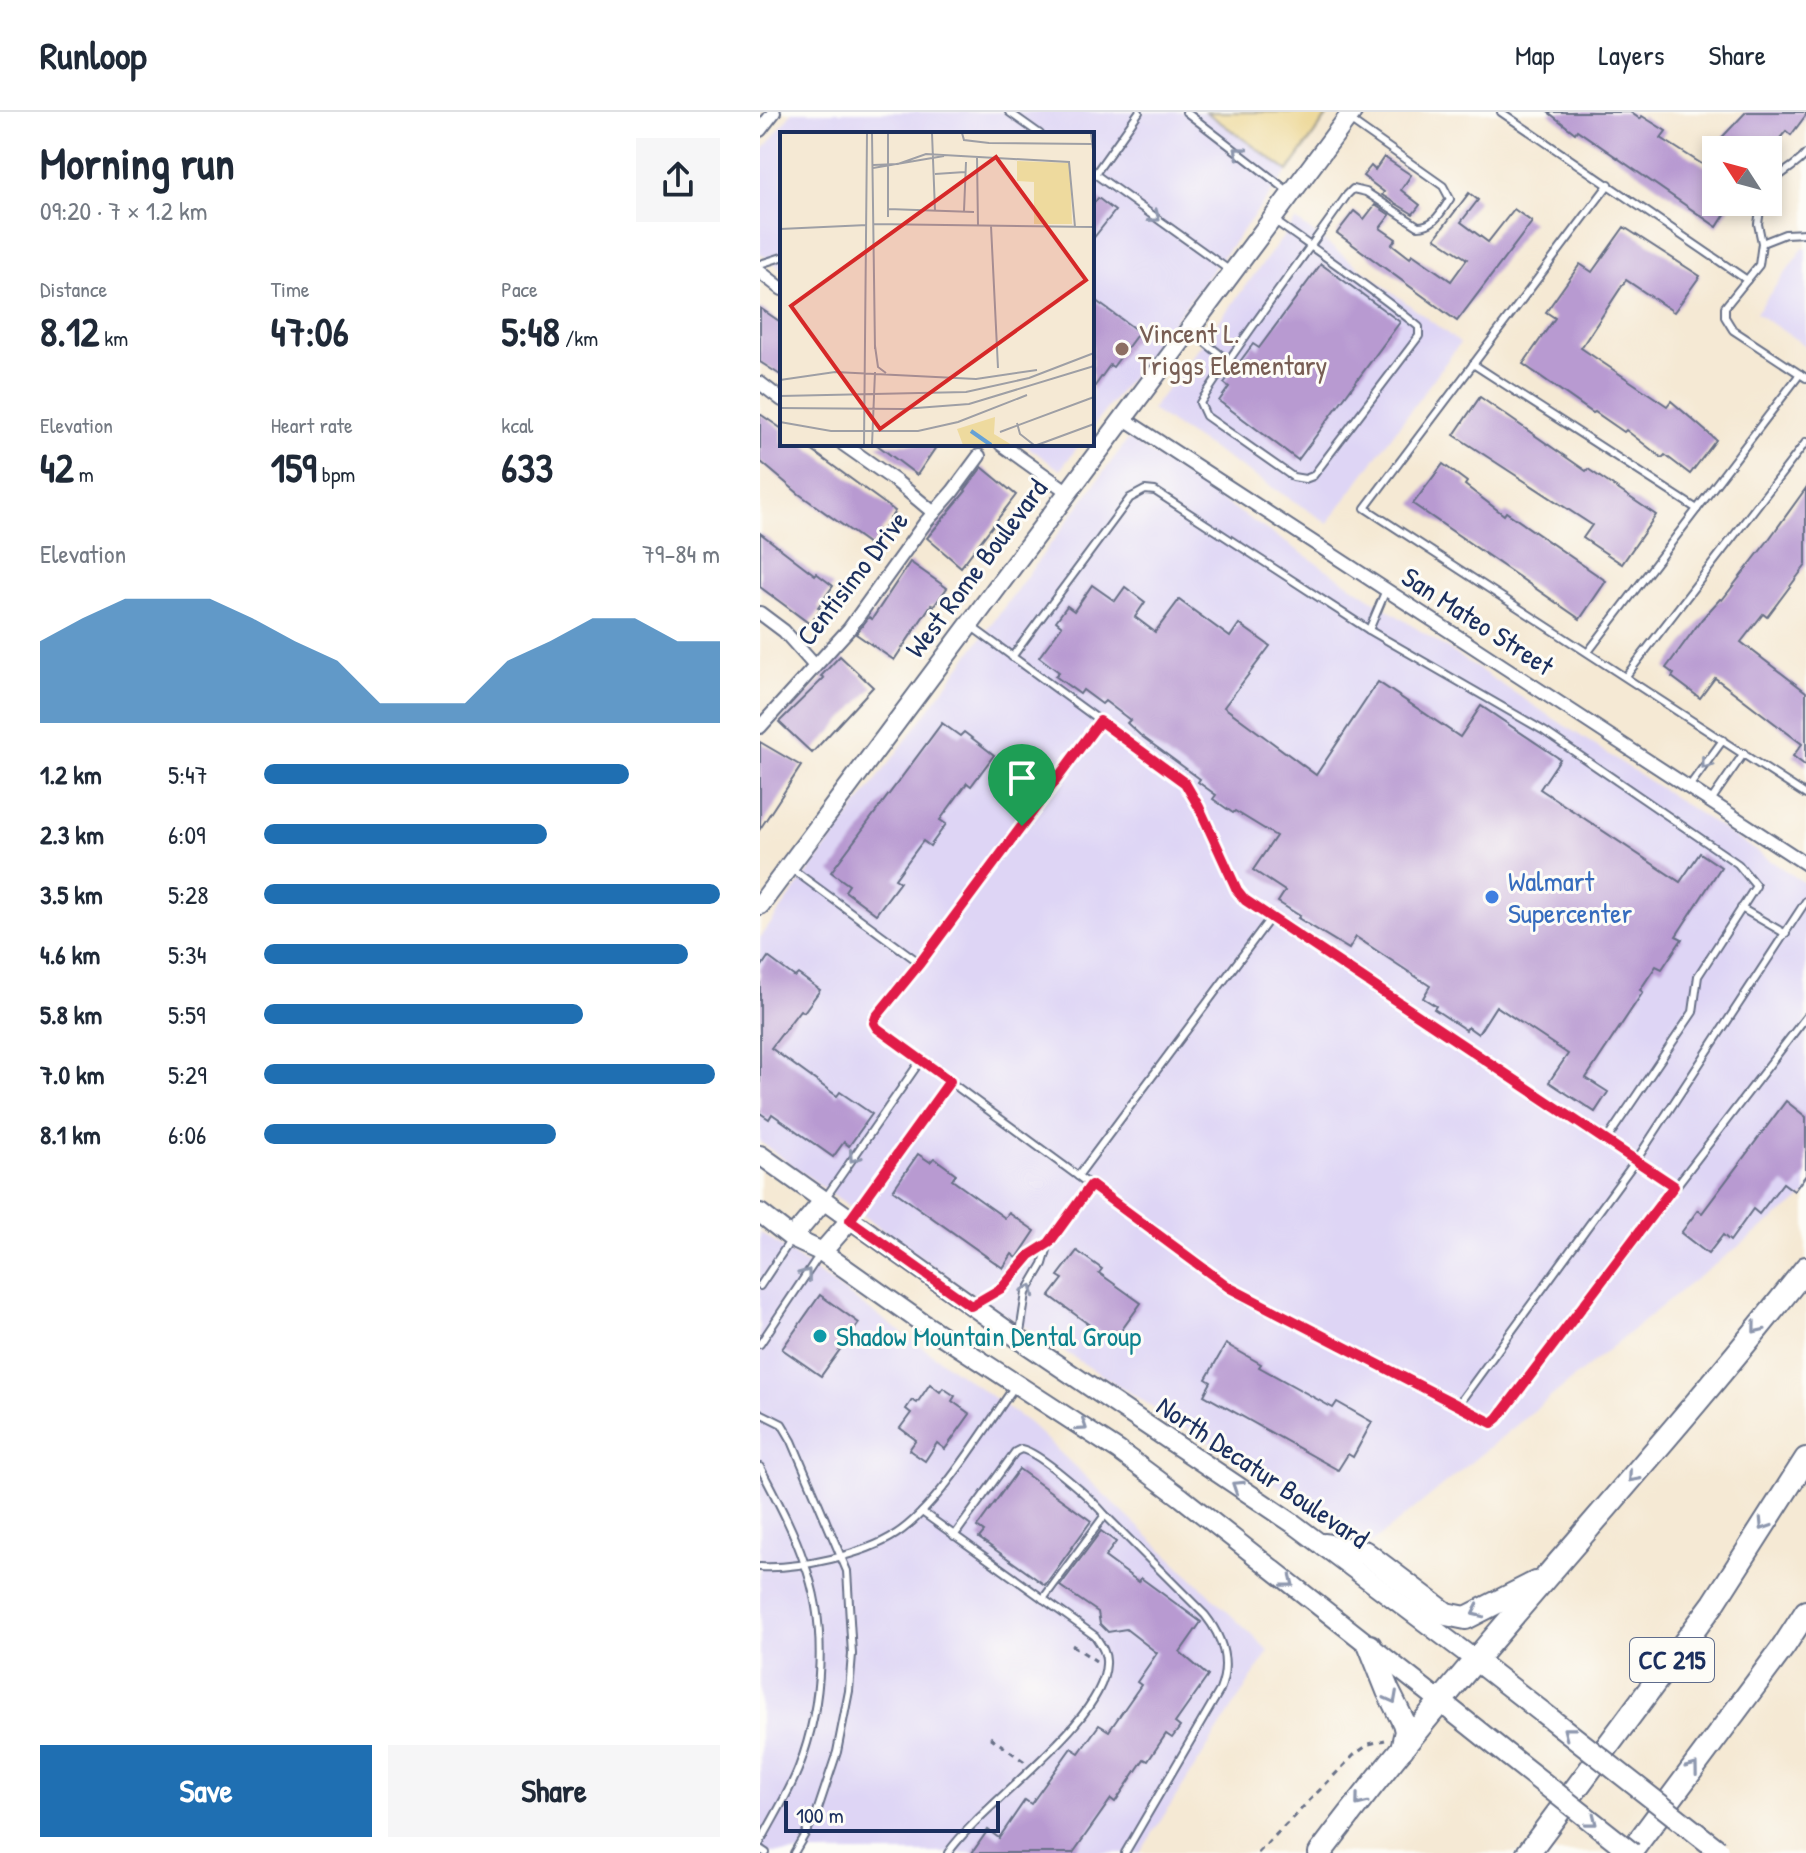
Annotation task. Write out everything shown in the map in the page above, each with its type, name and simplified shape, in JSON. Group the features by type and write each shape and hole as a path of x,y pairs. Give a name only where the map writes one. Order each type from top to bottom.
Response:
{"highway":[{"path":"1396,1743 1440,1701 1685,1419 1806,1268"},
{"name":"CC 215","path":"1528,1853 1714,1603 1806,1459"},
{"path":"1325,1545 1364,1552 1446,1614 1460,1619 1477,1614 1546,1577"},
{"name":"CC 215","path":"1631,1853 1806,1612"},
{"path":"1320,1853 1406,1731 1370,1646"}],"main road":[{"name":"West Rome Boulevard","path":"760,905 1350,115"},
{"name":"North Decatur Boulevard","path":"760,1155 971,1306 1325,1545 1720,1851"},
{"path":"792,1238 824,1200"},
{"path":"760,1213 792,1238 822,1252 921,1322 1092,1433 1182,1498 1631,1853"},
{"path":"822,1252 850,1220"}],"street":[{"path":"760,130 774,112"},
{"path":"760,272 780,287"},
{"path":"760,383 780,398"},
{"name":"San Mateo Street","path":"1123,418 1806,864"},
{"path":"846,446 934,513"},
{"path":"1004,446 1068,492"},
{"name":"Centisimo Drive","path":"760,727 849,629 979,456"},
{"path":"760,613 784,631 815,666"}],"lane":[{"path":"1009,112 1037,132"},
{"path":"1139,112 1094,173 1232,272"},
{"path":"1186,112 1291,194"},
{"path":"1501,112 1747,280"},
{"path":"1272,219 1311,246 1419,327 1419,336 1313,476 1305,479 1293,477 1206,416 1200,403 1227,360 1311,246 1353,189 1366,192 1418,226 1428,226 1434,222 1450,199 1443,186 1350,115"},
{"path":"1782,174 1806,154"},
{"path":"1609,184 1365,508 1806,795"},
{"path":"1588,652 1803,376 1733,330 1725,317 1725,307 1759,265 1762,243 1759,216"},
{"path":"1762,243 1785,234 1806,233"},
{"path":"760,264 780,258"},
{"path":"1189,330 1227,360"},
{"path":"1473,364 1697,509"},
{"path":"1626,676 1806,442"},
{"path":"1012,657 1130,498 1145,490 1155,491 1369,630 1544,731 1738,864 1756,886 1698,976 1693,1012 1607,1139"},
{"path":"1369,630 1386,590"},
{"path":"969,625 1185,783 1237,890 1245,900 1674,1186"},
{"path":"1100,721 874,1023 1230,1288 1492,1423 1806,1017"},
{"path":"1688,788 1723,740"},
{"path":"1710,802 1744,753"},
{"path":"788,866 920,963"},
{"path":"1457,1406 1637,1159 1806,901"},
{"path":"1741,908 1786,934"},
{"path":"1078,1176 1271,917"},
{"path":"824,1200 921,1060"},
{"path":"850,1220 950,1081"},
{"path":"1019,1339 1026,1293 1043,1264 1049,1243 1091,1185"},
{"path":"760,1286 792,1238"},
{"path":"971,1306 1002,1288 1030,1255 1049,1243"},
{"path":"760,1344 822,1252"},
{"path":"760,1567 805,1564 840,1556 896,1534 922,1512 1017,1383"},
{"path":"760,1413 782,1424 792,1441 847,1571 852,1654 849,1691 837,1752 825,1789 816,1815 794,1853"},
{"path":"954,1536 1015,1452 1021,1449 1034,1454 1095,1504 1205,1615 1218,1634 1226,1655 1220,1690 1125,1853"},
{"path":"760,1467 805,1564 818,1632 816,1706 798,1768 760,1846 766,1853"},
{"path":"922,1512 1095,1636 1106,1656 1099,1690 1069,1732 970,1824 948,1853"},
{"path":"1043,1599 1105,1515"}],"path":[{"path":"990,1737 1033,1767"},
{"path":"1258,1853 1365,1746 1385,1740 1396,1743"}],"shaded area":[{"name":"Vincent L. Triggs Elementary","path":"792,112 1206,112 1288,171 1094,425 1094,132 780,132 780,268 760,253 760,154"},
{"path":"1296,220 1460,343 1328,523 1151,410"},
{"path":"1803,248 1806,249 1806,346 1756,313"},
{"path":"1128,439 1806,884 1806,1195 1684,1288 1371,1544 963,1288 760,1142 760,938"},
{"path":"1027,446 1078,446 1060,470"},
{"path":"760,1232 1029,1423 1269,1651 1140,1853 760,1853"}],"sand":[{"path":"1206,112 1330,112 1288,171"}],"building":[{"path":"1548,112 1630,112 1640,119 1642,116 1666,131 1661,138 1702,164 1702,216 1724,216 1717,227 1577,130 1575,133"},
{"path":"1746,112 1806,112 1791,135 1786,131 1782,136 1723,136"},
{"path":"1384,157 1411,175 1401,190 1420,205 1413,214 1382,195 1384,192 1363,176 1371,166 1375,170"},
{"path":"1469,193 1478,200 1461,222 1488,242 1514,209 1532,222 1457,321 1337,233 1354,211 1364,219 1375,205 1390,215 1380,228 1396,239 1392,244 1451,281 1467,259 1435,238"},
{"path":"1098,198 1115,211 1094,237 1094,203"},
{"path":"1624,227 1700,276 1674,312 1626,280 1581,348 1667,406 1671,401 1716,440 1690,474 1665,455 1662,458 1626,430 1624,432 1593,413 1523,364 1555,318 1546,312 1580,264 1592,272"},
{"path":"1321,264 1400,322 1298,460 1219,401 1229,387 1224,383 1253,344 1259,348"},
{"path":"1094,299 1139,332 1113,367 1110,365 1094,387"},
{"path":"760,308 780,322 780,375 760,362"},
{"path":"1480,397 1586,471 1588,469 1656,515 1622,564 1583,538 1592,525 1454,435"},
{"path":"760,414 780,428 780,446 806,446 895,511 872,546 799,494 760,461"},
{"path":"879,446 937,446 917,475"},
{"path":"1443,464 1504,515 1506,512 1606,581 1580,619 1413,504"},
{"path":"982,467 1016,495 961,567 927,538"},
{"path":"1806,488 1806,565 1767,617 1763,614 1741,642 1806,692 1806,766 1793,756 1802,744 1715,678 1700,698 1672,677 1674,674 1666,668 1702,619 1722,600"},
{"path":"760,533 833,586 810,624 760,587"},
{"path":"910,562 947,588 934,606 931,605 894,660 856,634 869,617 872,619"},
{"name":"Walmart Supercenter","path":"1092,585 1115,601 1125,587 1145,602 1135,617 1155,632 1179,600 1230,637 1239,624 1270,646 1224,707 1316,775 1378,682 1460,737 1481,706 1560,759 1540,789 1680,882 1700,853 1721,867 1676,936 1682,939 1662,969 1656,966 1640,990 1643,992 1586,1078 1608,1092 1595,1112 1549,1082 1568,1054 1496,1006 1478,1034 1468,1027 1466,1030 1423,998 1430,986 1356,937 1349,949 1278,902 1285,891 1253,870 1276,836 1213,799 1216,795 1198,782 1200,779 1140,735 1127,723 1130,720 1105,701 1102,704 1083,690 1080,694 1055,676 1059,672 1039,657 1062,626 1056,621 1067,606 1074,611"},
{"path":"840,656 873,687 812,753 779,722 824,678 821,676"},
{"path":"942,723 960,736 964,732 994,755 971,786 967,783 940,820 946,824 930,846 923,841 895,879 900,882 876,914 845,891 849,885 831,872"},
{"path":"760,742 801,766 760,829"},
{"path":"768,957 795,977 798,974 820,990 771,1048 837,1096 840,1092 872,1114 849,1146 844,1142 833,1157 772,1114 769,1119 760,1113 760,969"},
{"path":"1786,1101 1806,1117 1806,1175 1794,1191 1783,1183 1759,1214 1753,1209 1730,1241 1723,1235 1708,1254 1681,1233 1698,1210 1702,1213"},
{"path":"918,1154 930,1162 934,1158 956,1174 952,1180 1005,1218 1009,1213 1035,1231 1017,1258 1012,1254 1003,1268 893,1190"},
{"path":"1077,1251 1102,1269 1099,1273 1141,1303 1113,1342 1050,1296 1063,1279 1058,1276"},
{"name":"Shadow Mountain Dental Group","path":"820,1295 859,1323 821,1376 782,1349"},
{"path":"1226,1344 1261,1364 1259,1367 1333,1408 1337,1402 1372,1422 1353,1457 1348,1454 1338,1470 1204,1395 1211,1382 1206,1379"},
{"path":"930,1384 940,1392 943,1388 955,1396 952,1401 970,1414 945,1449 937,1443 925,1461 909,1450 916,1440 900,1428 911,1413 906,1409 912,1400 917,1403"},
{"path":"1019,1469 1091,1521 1045,1585 979,1538 984,1532 977,1527"},
{"path":"1101,1531 1116,1542 1105,1557 1139,1582 1141,1578 1201,1622 1180,1652 1208,1676 1175,1723 1180,1727 1172,1738 1166,1734 1148,1761 1144,1759 1115,1802 1111,1799 1073,1853 972,1853 988,1830 999,1838 1025,1800 1031,1804 1071,1748 1079,1753 1099,1725 1109,1731 1141,1685 1137,1682 1157,1653 1126,1629 1108,1632 1100,1624 1098,1612 1060,1586"}],"place":[{"name":"Vincent L. Triggs Elementary","path":"1122,349"},
{"name":"Walmart Supercenter","path":"1492,897"},
{"name":"Shadow Mountain Dental Group","path":"820,1336"}],"route":[{"path":"1100,721 1185,783 1194,796 1237,890 1245,900 1674,1186 1492,1423 1230,1288 1091,1185 1049,1243 1030,1255 1002,1288 971,1306 850,1220 950,1081 877,1028 874,1023 876,1017 1022,826 1100,721"}]}
